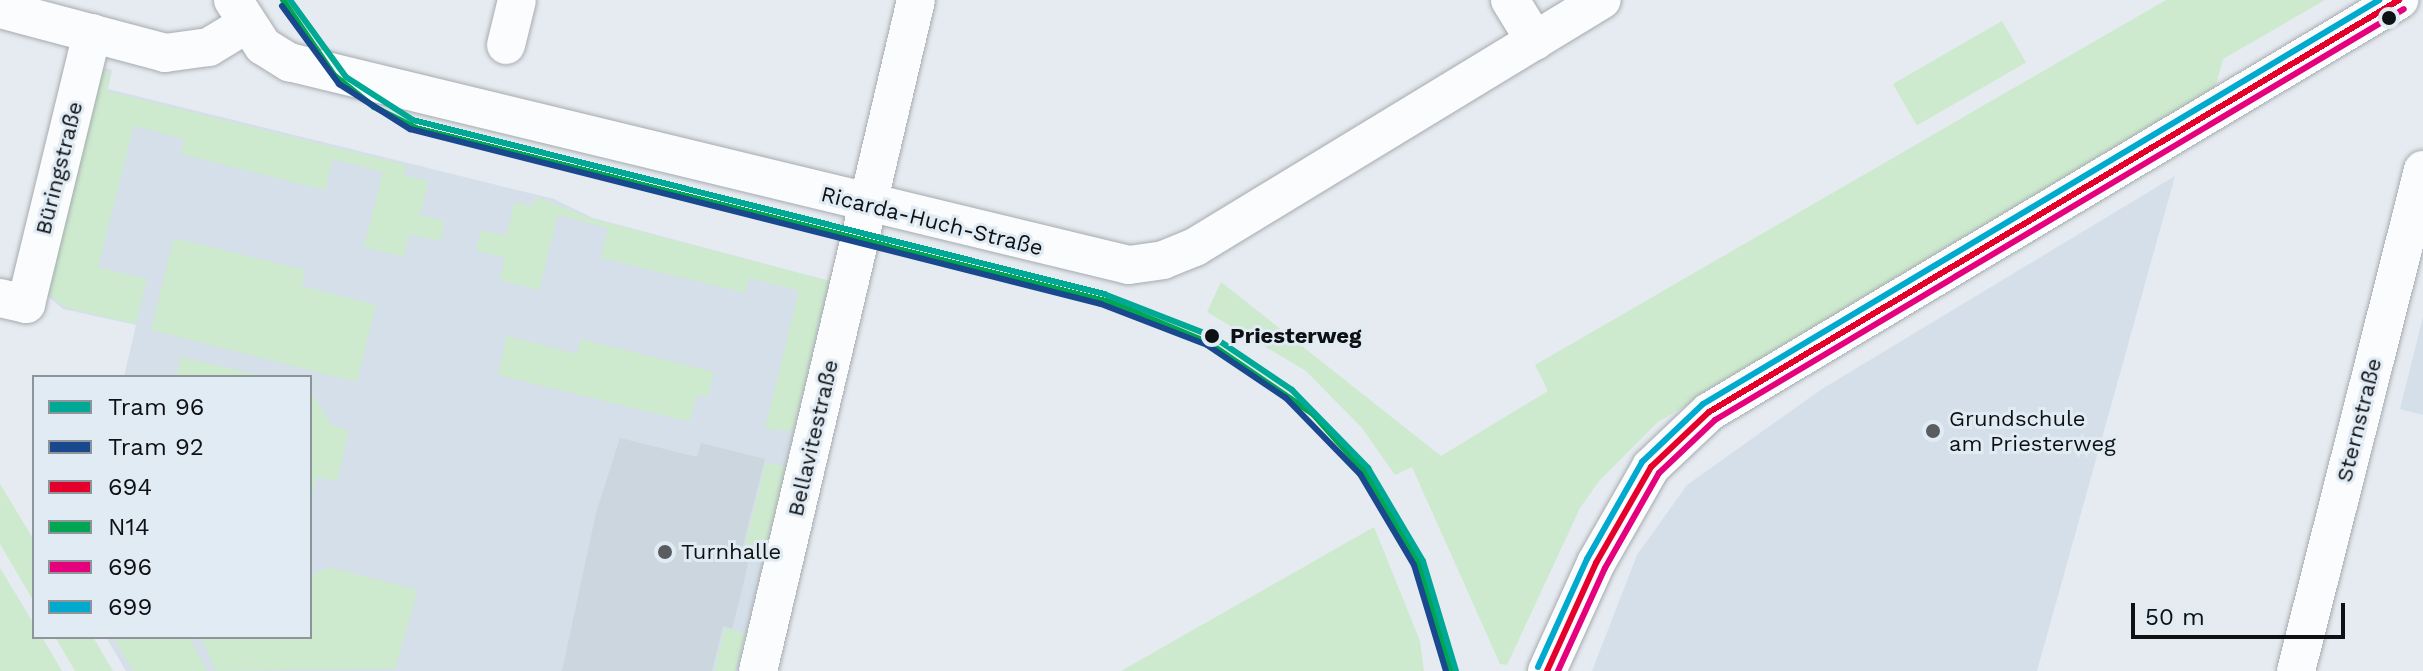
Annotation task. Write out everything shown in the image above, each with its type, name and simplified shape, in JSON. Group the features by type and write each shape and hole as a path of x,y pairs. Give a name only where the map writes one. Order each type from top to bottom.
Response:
{"street":[{"path":"506,45 517,0"},
{"name":"Bellavitestraße","path":"758,671 916,0"},
{"path":"1510,0 1535,41"},
{"name":"Ricarda-Huch-Straße","path":"240,12 263,46 289,62 1096,261 1163,260 1602,0"},
{"path":"1547,671 1596,563 1651,467 1699,420 2399,0"},
{"path":"0,9 180,54 209,47 240,12"},
{"name":"Büringstraße","path":"13,301 92,33"},
{"name":"Sternstraße","path":"2296,671 2423,170"}],"shaded area":[{"path":"97,66 112,70 108,89 554,199 593,218 830,281 737,671 126,671 107,639 312,639 312,375 124,375 136,325 63,309 42,291"},
{"name":"Grundschule am Priesterweg","path":"2175,176 2037,671 1592,671 1637,555 1687,485 1822,389"},
{"path":"2423,317 2423,415 2400,409"}],"green space":[{"path":"2166,0 2325,0 2223,59 2212,99 1658,422 1599,481 1580,508 1507,665 1500,664 1412,467 1395,475 1362,428 1306,371 1207,312 1221,282 1441,456 1548,391 1535,365"},
{"path":"2002,21 2026,63 1917,126 1893,84"},
{"path":"99,69 111,72 107,91 406,165 404,175 428,181 420,215 445,221 440,241 409,234 404,257 364,247 383,172 333,159 325,190 181,154 184,139 134,126 98,267 147,279 136,324 64,307 44,290"},
{"path":"536,197 593,219 829,281 793,431 765,429 799,291 749,278 745,293 601,258 608,228 558,215 539,290 500,280 505,258 476,250 481,230 506,236 515,202 533,207"},
{"path":"174,238 305,270 302,286 376,305 357,382 151,330"},
{"path":"507,336 577,354 581,339 714,372 708,397 697,395 690,422 498,375"},
{"path":"181,357 258,375 176,375"},
{"path":"312,393 332,426 349,430 337,481 317,477 312,497"},
{"path":"766,462 786,467 763,561 743,556"},
{"path":"0,484 32,537 32,599 0,544"},
{"path":"1374,527 1420,641 1424,671 1121,671"},
{"path":"328,567 418,590 395,669 216,671 202,639 312,639 312,576"},
{"path":"0,568 32,621 32,639 43,639 62,671 0,671"},
{"path":"725,628 745,633 736,671 714,671"},
{"path":"56,639 94,639 113,671 75,671"},
{"path":"114,639 190,639 207,671 133,671"}],"building":[{"name":"Turnhalle","path":"620,438 697,457 701,443 765,459 740,557 749,559 741,594 732,629 723,626 712,671 562,671 596,513"}],"tram line":[{"name":"96","path":"290,0 346,77 413,120 1104,294 1212,336 1292,390 1368,468 1423,561 1456,671"},
{"name":"92","path":"282,6 339,84 410,129 1101,304 1207,345 1286,398 1360,474 1414,565 1446,671"}],"transit line":[{"name":"N14","path":"283,0 334,75 374,107 416,128 1113,303 1209,343 1313,414 1364,471 1419,563 1451,671"},
{"name":"699","path":"1538,667 1587,559 1642,462 1703,404 2379,0"},
{"name":"694","path":"1547,671 1596,563 1651,467 1709,412 2399,0"},
{"name":"696","path":"1558,671 1605,568 1659,473 1715,420 2404,9"}],"place":[{"name":"Priesterweg","path":"1212,336"},
{"name":"Grundschule am Priesterweg","path":"1933,431"},
{"name":"Turnhalle","path":"665,552"}]}
